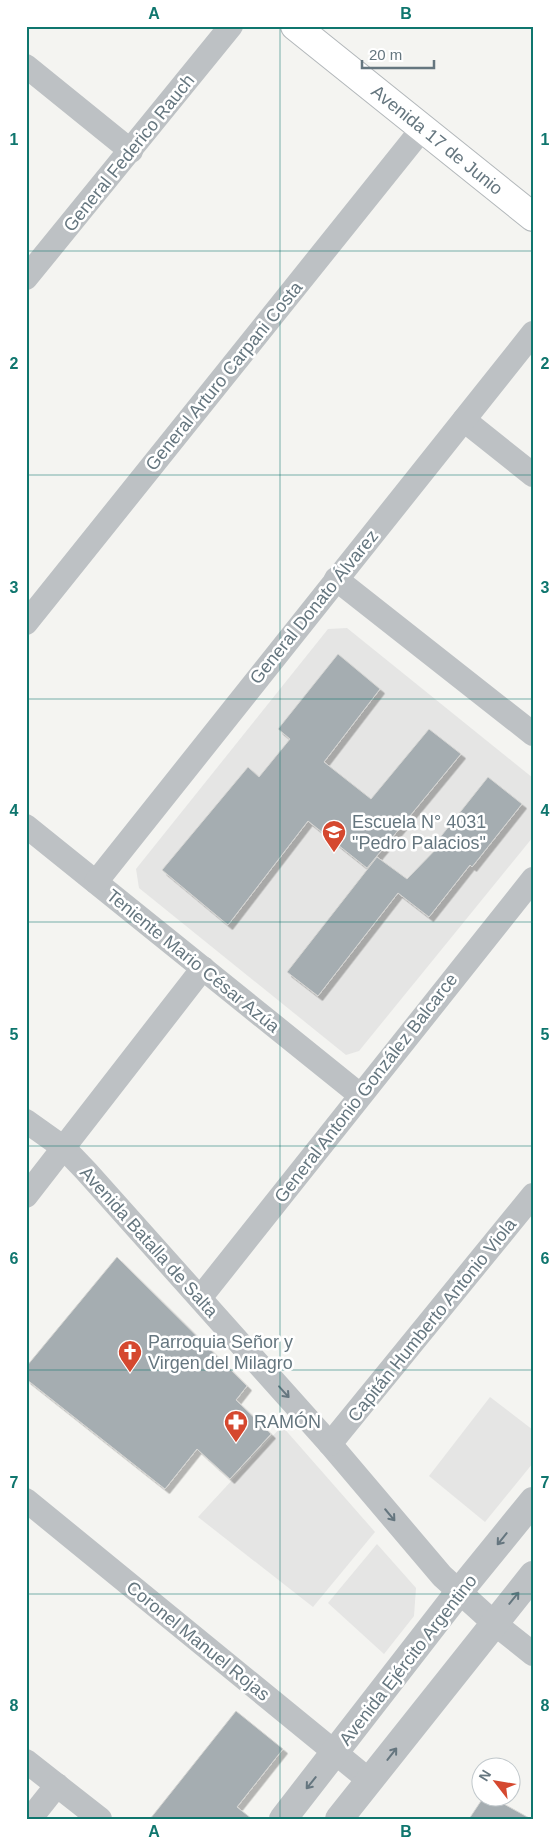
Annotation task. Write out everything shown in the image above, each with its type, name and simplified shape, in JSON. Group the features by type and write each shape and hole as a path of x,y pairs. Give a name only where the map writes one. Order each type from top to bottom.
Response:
{"main road":[{"name":"Avenida 17 de Junio","path":"294,26 533,217"}],"street":[{"name":"General Federico Rauch","path":"26,278 231,26"},
{"path":"26,66 131,151"},
{"name":"General Arturo Carpani Costa","path":"26,622 422,130"},
{"name":"General Donato Álvarez","path":"96,882 533,333"},
{"path":"464,420 533,475"},
{"path":"336,579 533,734"},
{"name":"Teniente Mario César Azúa","path":"26,826 360,1095"},
{"name":"General Antonio González Balcarce","path":"200,1298 533,879"},
{"path":"26,1196 203,968"},
{"name":"Avenida Batalla de Salta","path":"26,1121 64,1148 86,1170 330,1444 442,1576 494,1623 533,1654"},
{"name":"Capitán Humberto Antonio Viola","path":"330,1444 533,1195"},
{"name":"Coronel Manuel Rojas","path":"26,1500 370,1781"},
{"name":"Avenida Ejército Argentino","path":"283,1819 459,1592 533,1501"},
{"path":"339,1819 533,1575"},
{"path":"26,1761 100,1819"},
{"path":"30,1819 57,1785"}],"shaded area":[{"name":"Escuela N° 4031 \"Pedro Palacios\"","path":"347,628 533,778 533,837 359,1051 346,1055 139,888 136,869 328,629"},
{"path":"490,1397 533,1430 533,1463 485,1522 429,1476"},
{"path":"282,1426 375,1532 313,1607 198,1517"},
{"path":"377,1544 416,1588 414,1616 384,1654 328,1603"}],"building":[{"path":"338,654 380,689 324,762 371,799 429,729 461,754 367,868 308,821 228,925 162,870 248,767 259,777 290,739 278,729"},
{"path":"488,777 522,804 429,917 398,893 318,996 287,972 377,857 407,879 442,843 438,840"},
{"name":"Parroquia Señor y Virgen del Milagro","path":"117,1257 247,1386 236,1400 271,1434 230,1479 197,1449 165,1489 26,1379 26,1367"},
{"path":"236,1711 283,1749 237,1807 252,1819 150,1819"},
{"path":"476,1808 511,1808 531,1819 469,1819"}],"place":[{"name":"Escuela N° 4031 \"Pedro Palacios\"","path":"334,853"},
{"name":"Parroquia Señor y Virgen del Milagro","path":"130,1373"},
{"name":"RAMÓN","path":"236,1443"}]}
